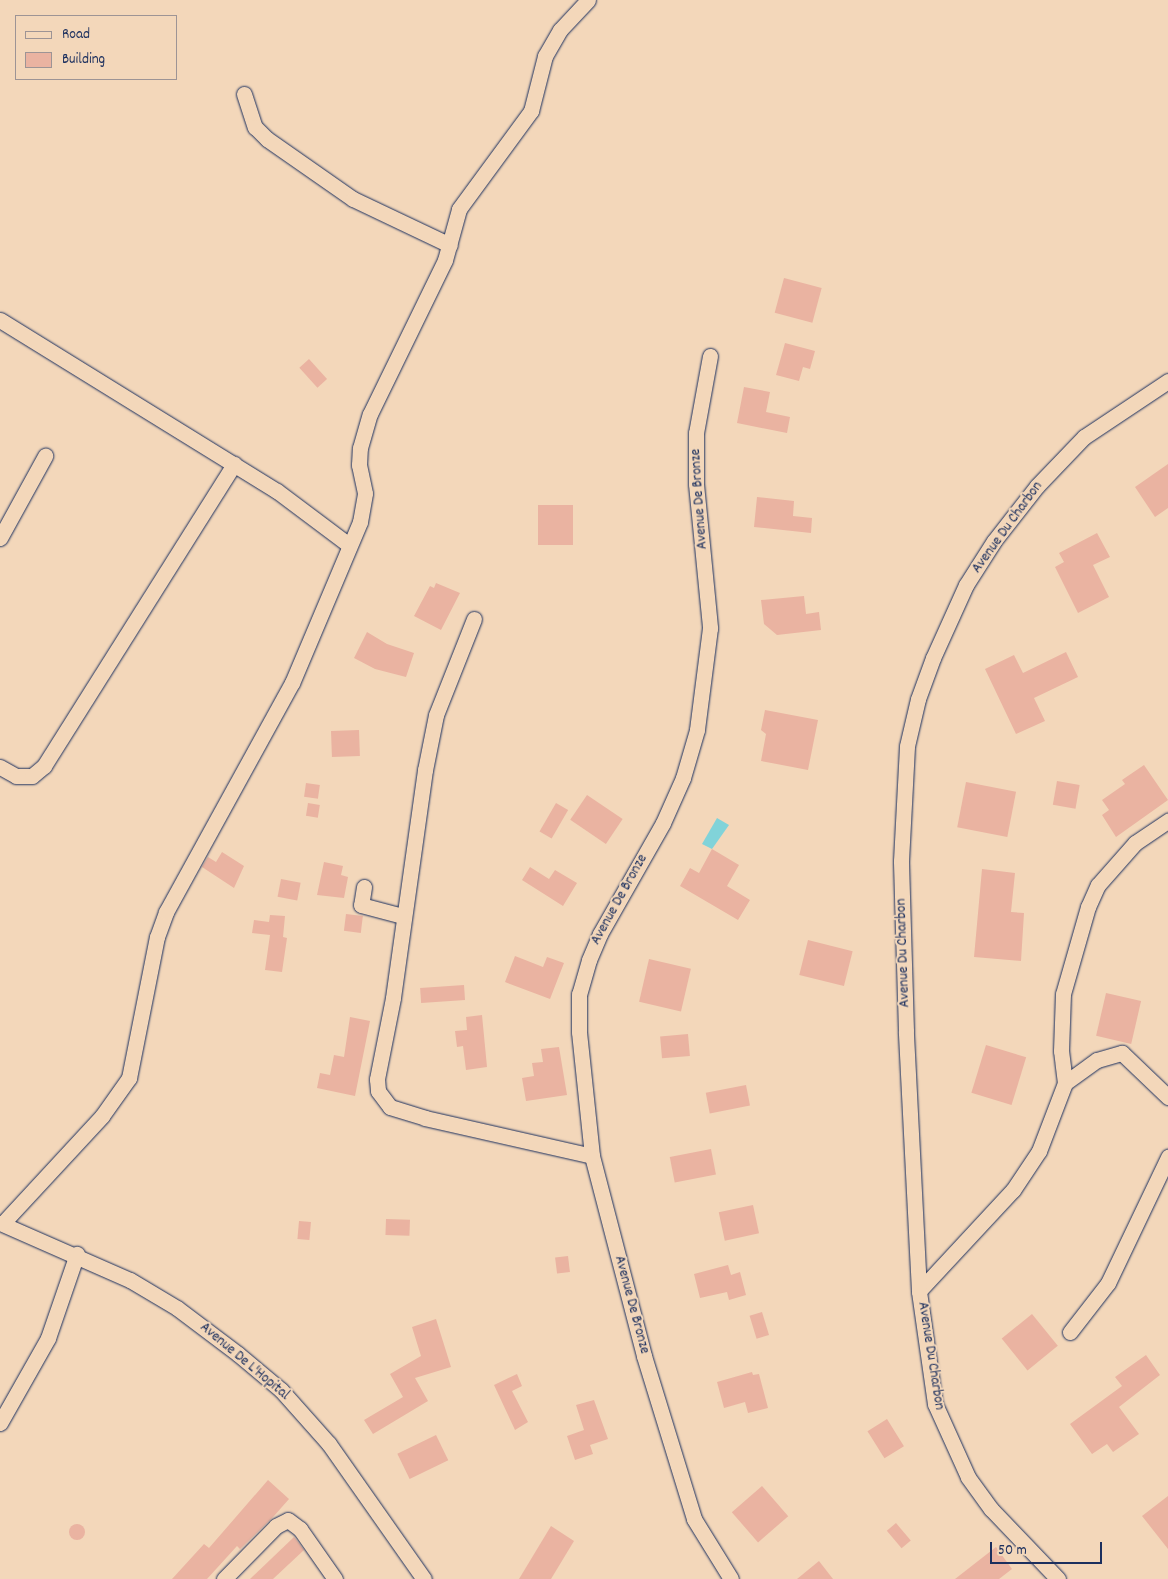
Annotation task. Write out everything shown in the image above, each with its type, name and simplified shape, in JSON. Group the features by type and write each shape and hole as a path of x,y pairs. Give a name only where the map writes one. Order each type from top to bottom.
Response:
{"street":[{"path":"2,1223 102,1116 129,1078 157,937 166,912 276,715 350,545 364,506 359,465 370,414 450,245 459,209 531,111 545,56 560,30 588,0"},
{"path":"244,94 255,128 266,140 353,199 450,245"},
{"path":"0,320 277,491 350,545"},
{"name":"Avenue De Bronze","path":"710,356 696,433 696,484 710,628 697,730 683,778 663,823 600,934 579,994 578,1032 592,1156 644,1356 685,1496 704,1539 731,1579"},
{"name":"Avenue Du Charbon","path":"1058,1579 991,1509 968,1478 946,1435 935,1404 919,1291 906,1031 901,861 908,746 918,699 966,585 994,541 1037,486 1084,437 1168,381"},
{"path":"0,538 45,456"},
{"path":"0,767 16,776 32,776 44,766 234,464"},
{"path":"474,619 436,715 419,802 393,998 377,1079 383,1102 435,1121 592,1156"},
{"path":"919,1291 1013,1190 1039,1151 1065,1083 1061,1051 1063,994 1088,906 1098,885 1135,843 1168,821"},
{"path":"364,887 361,905 404,916"},
{"path":"1065,1083 1097,1060 1122,1053 1168,1098"},
{"path":"1070,1332 1108,1283 1168,1157"},
{"name":"Avenue De L'Hopital","path":"2,1223 77,1254 130,1280 176,1308 238,1354 281,1390 357,1480 424,1579"},
{"path":"0,1423 48,1338 77,1254"},
{"path":"224,1579 276,1526 288,1520 300,1529 335,1579"}],"water":[{"path":"717,818 729,825 712,849 702,844"}],"building":[{"path":"784,278 822,288 812,323 775,313"},
{"path":"785,343 815,351 810,369 803,367 799,381 776,375"},
{"path":"309,359 327,379 317,388 299,368"},
{"path":"744,387 770,392 766,412 790,417 787,433 737,423"},
{"path":"1168,464 1168,508 1155,517 1135,487"},
{"path":"757,497 794,501 793,516 812,518 811,533 754,527"},
{"path":"538,505 573,505 573,545 538,545"},
{"path":"1097,533 1110,557 1093,565 1109,597 1078,613 1055,567 1064,562 1059,553"},
{"path":"436,583 460,593 441,630 414,616 430,586 434,588"},
{"path":"804,596 806,614 819,612 821,630 777,635 764,624 761,600"},
{"path":"367,632 387,644 414,653 406,677 375,669 354,658"},
{"path":"1066,652 1078,677 1034,698 1045,721 1016,734 985,669 1014,655 1023,673"},
{"path":"765,710 818,720 808,770 761,761 766,734 761,730"},
{"path":"359,730 360,756 332,757 331,731"},
{"path":"1144,765 1168,800 1116,837 1102,815 1109,810 1102,800 1125,784 1122,780"},
{"path":"1057,781 1080,785 1075,809 1053,805"},
{"path":"966,782 1016,792 1007,837 957,827"},
{"path":"306,783 320,785 318,799 304,797"},
{"path":"587,795 623,819 606,844 570,820"},
{"path":"308,803 320,805 318,818 306,816"},
{"path":"556,803 568,810 552,839 540,832"},
{"path":"712,849 739,865 727,886 750,900 738,920 680,886 690,868 699,873"},
{"path":"222,852 244,866 234,888 202,867 208,857 216,862"},
{"path":"324,862 343,866 341,875 348,877 344,898 317,895"},
{"path":"530,867 549,879 555,870 577,883 563,906 522,880"},
{"path":"982,869 1015,873 1011,912 1024,913 1021,961 974,957"},
{"path":"281,879 301,883 297,900 278,897"},
{"path":"346,914 363,916 361,933 344,931"},
{"path":"270,915 285,916 283,937 287,938 282,972 265,970 270,935 252,933 254,920 269,922"},
{"path":"808,940 853,951 844,986 799,975"},
{"path":"515,956 543,967 547,957 564,963 550,999 505,982"},
{"path":"649,959 691,969 681,1012 639,1002"},
{"path":"464,985 465,1000 421,1003 420,988"},
{"path":"1106,993 1141,1001 1131,1044 1096,1036"},
{"path":"482,1015 487,1067 466,1070 463,1046 457,1047 455,1031 467,1030 466,1017"},
{"path":"350,1017 370,1021 355,1096 317,1088 320,1073 330,1075 334,1055 344,1057"},
{"path":"688,1034 690,1056 662,1058 660,1036"},
{"path":"986,1045 1026,1057 1012,1105 971,1093"},
{"path":"559,1047 567,1095 526,1101 522,1078 534,1076 532,1063 543,1062 541,1049"},
{"path":"746,1085 750,1106 710,1113 706,1093"},
{"path":"711,1149 716,1175 675,1183 670,1157"},
{"path":"753,1205 759,1233 725,1241 719,1212"},
{"path":"386,1219 410,1220 409,1236 385,1235"},
{"path":"299,1221 311,1222 309,1240 297,1239"},
{"path":"568,1256 570,1272 557,1273 555,1258"},
{"path":"728,1265 731,1275 740,1272 746,1295 729,1300 727,1292 700,1298 694,1274"},
{"path":"762,1312 769,1335 757,1339 750,1316"},
{"path":"1032,1314 1058,1346 1027,1370 1002,1339"},
{"path":"436,1319 451,1367 415,1378 428,1401 373,1434 364,1420 403,1397 390,1374 421,1356 412,1327"},
{"path":"1146,1355 1160,1375 1119,1407 1139,1434 1113,1452 1107,1444 1092,1454 1070,1424 1122,1386 1115,1377"},
{"path":"752,1372 753,1375 759,1374 768,1408 748,1413 745,1402 724,1408 717,1382"},
{"path":"517,1374 522,1386 512,1391 528,1422 515,1430 494,1385"},
{"path":"594,1400 608,1439 590,1445 593,1454 575,1460 567,1436 584,1430 576,1405"},
{"path":"887,1419 904,1446 884,1458 867,1431"},
{"path":"436,1435 448,1460 410,1479 397,1454"},
{"path":"268,1480 289,1499 274,1516 240,1549 237,1546 207,1579 172,1579 204,1544 209,1548"},
{"path":"762,1486 788,1516 758,1542 732,1512"},
{"path":"1168,1496 1168,1549 1142,1516"},
{"path":"896,1523 911,1541 902,1548 887,1531"},
{"path":"74,1524 80,1524 85,1529 83,1538 74,1540 69,1535 69,1529"},
{"path":"551,1526 574,1541 551,1579 519,1579"},
{"path":"294,1537 304,1550 273,1579 250,1579"},
{"path":"996,1547 1012,1569 999,1579 955,1579"},
{"path":"819,1561 833,1579 797,1579"}]}
